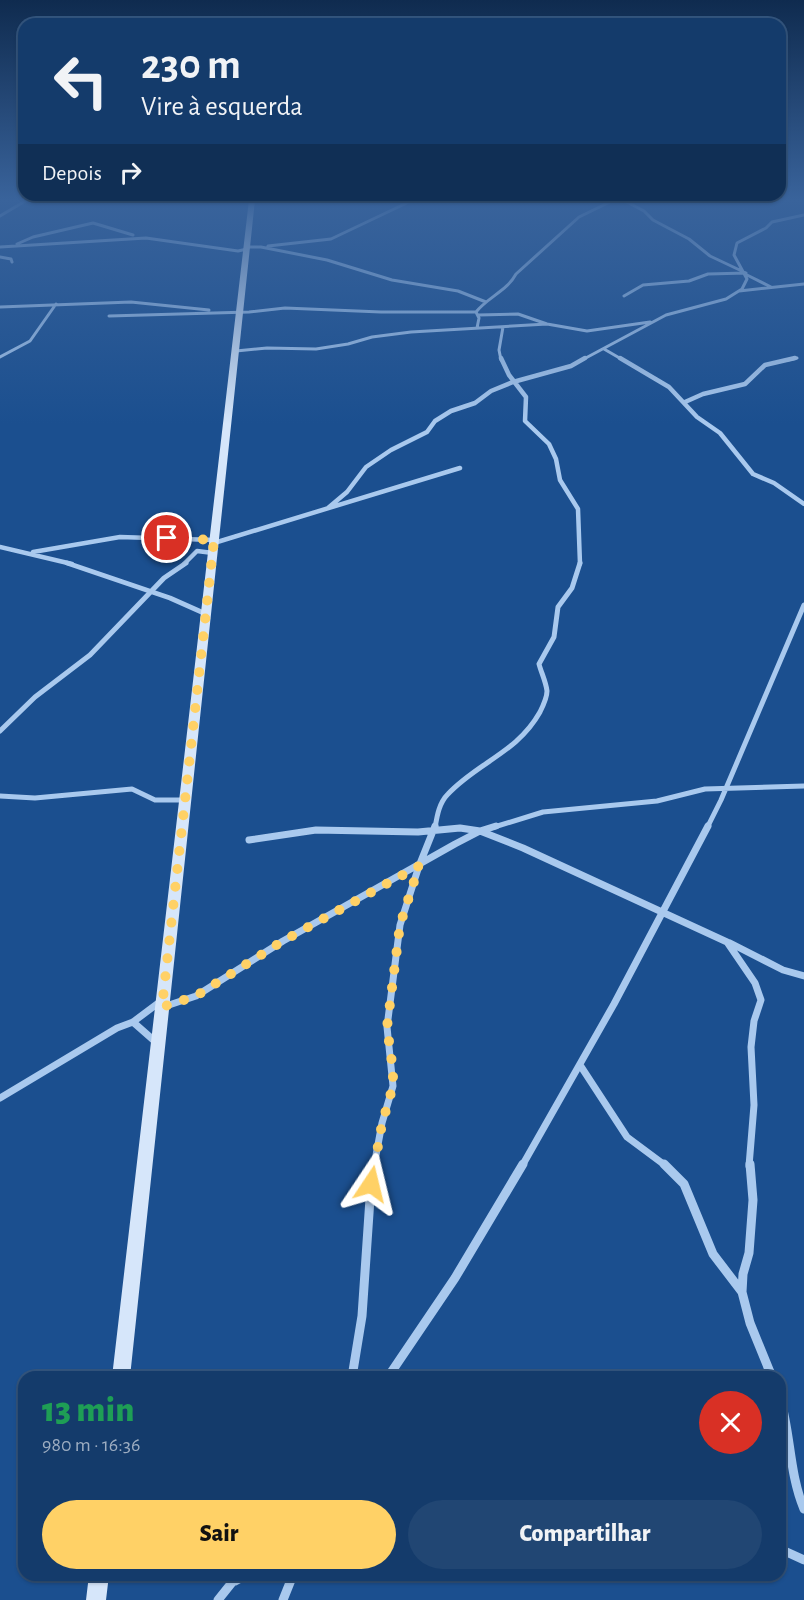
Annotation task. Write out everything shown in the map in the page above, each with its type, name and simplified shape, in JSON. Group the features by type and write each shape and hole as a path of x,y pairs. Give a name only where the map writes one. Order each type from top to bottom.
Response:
{"street":[{"path":"122,1371 236,351 243,313 244,275"},
{"path":"375,275 392,280 458,291 486,302"},
{"path":"477,328 477,314 486,302 510,286 516,275"},
{"path":"624,296 643,285 689,280 706,275"},
{"path":"328,508 347,492 366,467 387,452 427,432 435,421 451,411 475,403 491,391 513,382 565,369 608,345 632,336 657,320 681,310 726,299 745,285 746,275"},
{"path":"747,275 765,285 781,287"},
{"path":"739,291 804,284"},
{"path":"0,307 110,302 180,304 224,312"},
{"path":"0,357 34,338 37,328 56,304"},
{"path":"109,316 243,313 285,308 518,314 547,324 591,332 618,325 657,320"},
{"path":"236,351 267,348 316,350 381,336 547,324"},
{"path":"353,1371 362,1316 371,1184 382,1124 393,1086 387,1027 400,925 419,866 434,831 439,808 446,795 462,781 508,750 527,733 545,702 547,691 539,664 554,638 558,607 572,588 580,568 578,509 560,480 556,459 547,440 525,421 523,416 527,401 513,382 499,351 505,330 503,327"},
{"path":"604,349 669,387 697,417 720,433 753,474 774,483 804,504"},
{"path":"685,402 703,394 745,384 765,365 797,358"},
{"path":"0,731 34,697 90,655 164,578 183,566 197,552 328,508 460,468"},
{"path":"29,553 120,537 214,546"},
{"path":"0,547 90,570 206,614"},
{"path":"392,1371 455,1278 636,964 660,910 690,860 727,787 804,606"},
{"path":"0,1098 117,1028 133,1023 163,1003 196,996 283,941 480,831 543,812 657,801 705,789 804,786"},
{"path":"0,796 34,798 132,789 155,800 186,800"},
{"path":"249,840 316,830 434,831 460,828 480,831 660,910 783,970 804,976"},
{"path":"727,942 755,982 761,1000 754,1021 751,1047 754,1105 749,1171 753,1200 749,1253 742,1274 742,1292 750,1323 770,1371"},
{"path":"133,1023 158,1044"},
{"path":"579,1065 625,1135 635,1145 657,1157 678,1177 695,1203 705,1237 722,1270 742,1292"},
{"path":"786,1422 795,1487 804,1506"},
{"path":"786,1552 804,1560"},
{"path":"96,1600 98,1581"},
{"path":"218,1600 233,1581"},
{"path":"283,1600 291,1581"}],"route":[{"path":"167,538 214,540 162,1007 196,996 283,941 419,866 400,925 398,958 387,1027 393,1086 382,1124 371,1184"}]}
